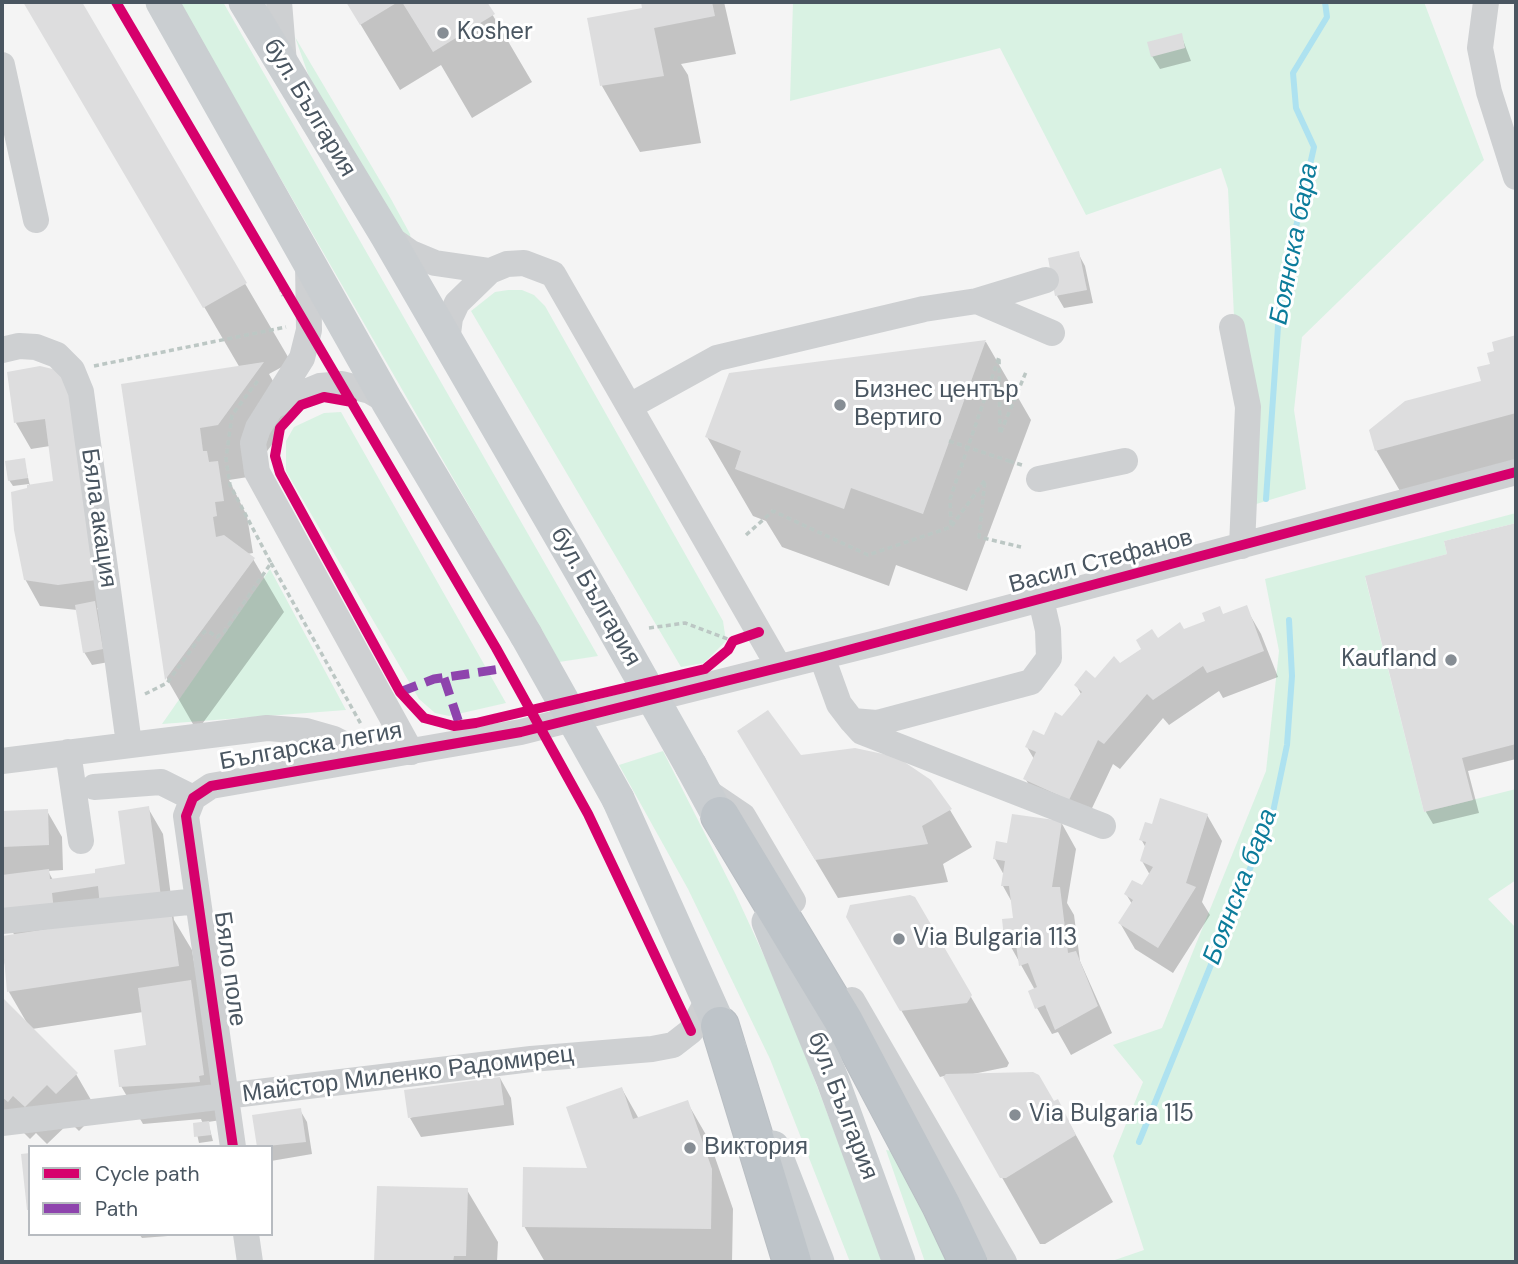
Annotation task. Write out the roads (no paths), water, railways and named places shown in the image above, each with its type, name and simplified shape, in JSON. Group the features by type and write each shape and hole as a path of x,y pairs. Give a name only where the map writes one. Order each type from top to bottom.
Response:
{"highway":[{"path":"705,791 843,1020 941,1205 968,1262"},
{"path":"714,1013 792,1262"},
{"path":"941,1205 989,1262"}],"main road":[{"path":"162,2 387,401 526,635 618,800 779,1161 818,1262"},
{"name":"бул. България","path":"245,2 386,235 705,791 796,986 899,1262"}],"street":[{"path":"279,2 284,69"},
{"path":"1486,2 1480,48 1489,92 1516,177"},
{"path":"1480,48 1499,2"},
{"path":"2,65 36,220"},
{"path":"386,235 411,253 435,263 489,271"},
{"path":"308,261 295,327 302,358 271,407 253,443 257,472 411,752"},
{"path":"447,341 450,318 457,303 489,271 507,264 524,263 553,274 779,667"},
{"path":"631,406 717,358 924,309 977,301 1046,280"},
{"path":"977,301 1052,333"},
{"path":"1232,327 1248,407 1242,545"},
{"name":"Бяла акация","path":"2,346 36,347 57,355 72,370 81,391 129,744"},
{"path":"271,407 320,386 342,384 370,391 387,401"},
{"path":"1039,480 1125,461"},
{"name":"Васил Стефанов","path":"695,688 1041,600 1516,472"},
{"path":"852,721 877,723 1031,682 1049,658 1048,630 1041,600"},
{"path":"822,657 839,704 862,732 1103,826"},
{"name":"Българска легия","path":"2,761 267,728 306,731 369,747 411,752 522,732 695,688"},
{"name":"Българска легия","path":"193,798 211,786 369,747"},
{"path":"68,752 81,841"},
{"path":"94,787 161,782 193,798"},
{"path":"705,791 743,816 1004,1262"},
{"name":"Бяло поле","path":"193,798 186,816 233,1145"},
{"path":"2,921 198,901"},
{"name":"Майстор Миленко Радомирец","path":"2,1123 531,1059 652,1049 673,1045 714,1013"},
{"path":"246,1236 250,1262"}],"waterway":[{"name":"Боянска бара","path":"1266,499 1280,298 1314,147 1296,108 1293,73 1327,17 1325,2"},
{"name":"Боянска бара","path":"1139,1142 1273,812 1287,745 1292,676 1289,620"}],"place":[{"name":"Kosher","path":"443,33"},
{"name":"Бизнес център Вертиго","path":"840,405"},
{"name":"Kaufland","path":"1451,660"},
{"name":"Via Bulgaria 113","path":"899,939"},
{"name":"Via Bulgaria 115","path":"1015,1115"},
{"name":"Виктория","path":"690,1148"}]}
